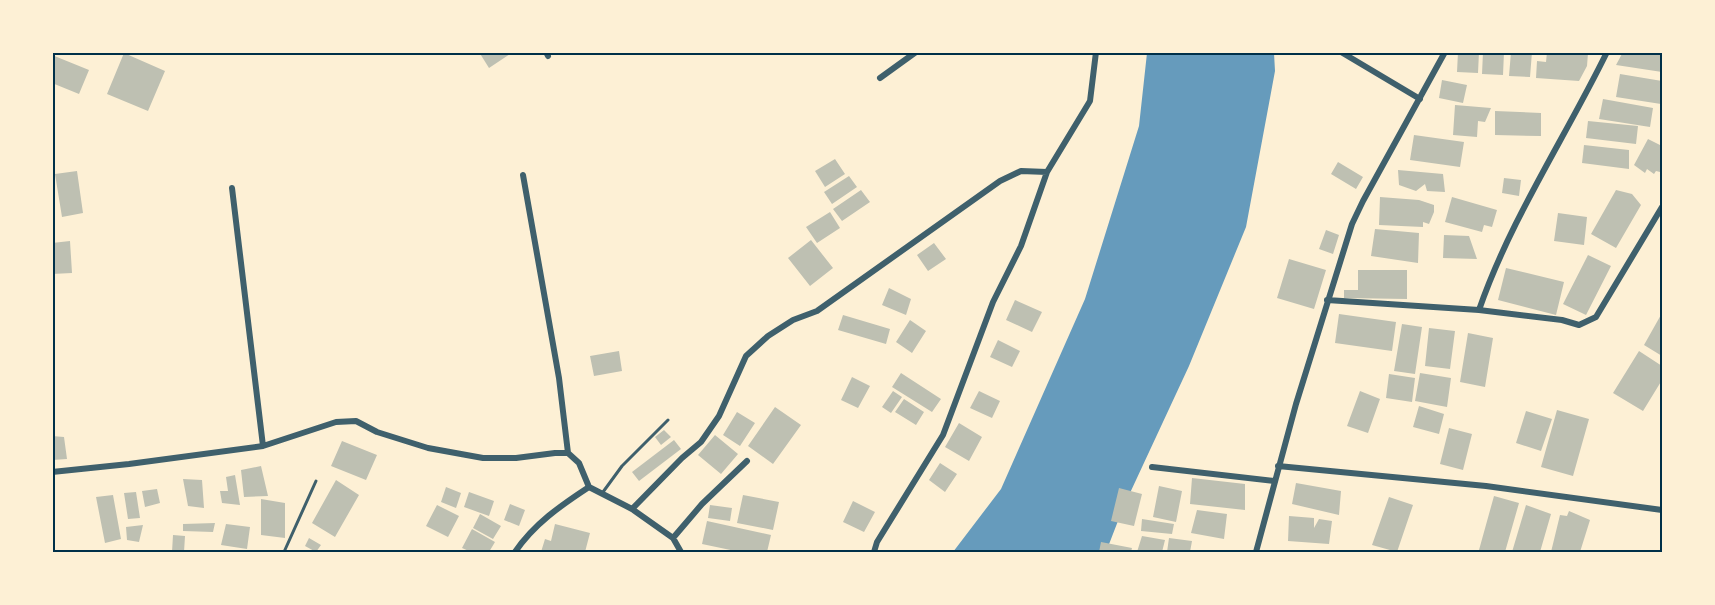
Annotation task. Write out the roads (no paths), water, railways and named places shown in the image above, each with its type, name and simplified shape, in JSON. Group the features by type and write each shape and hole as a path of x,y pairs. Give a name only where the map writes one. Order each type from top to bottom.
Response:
{"street":[{"path":"880,78 916,52"},
{"path":"874,552 877,543 942,435 993,302 1021,246 1047,172 1090,101 1096,52"},
{"path":"1341,52 1420,99"},
{"path":"1256,552 1278,466 1352,224 1445,52"},
{"path":"1479,310 1487,287 1515,228 1607,52"},
{"path":"632,509 701,442 718,416 746,356 768,336 793,320 817,311 999,181 1021,171 1047,172"},
{"path":"523,175 559,378 568,453 579,463 589,487 632,509 673,538 681,552"},
{"path":"232,188 263,446"},
{"path":"1327,300 1479,310 1562,320 1580,325 1596,317 1662,207"},
{"path":"52,472 263,446 336,422 356,421 377,432 428,448 483,458 516,458 568,453"},
{"path":"673,538 702,504 747,461"},
{"path":"1278,466 1485,486 1662,510"},
{"path":"1152,467 1274,481"},
{"path":"515,552 523,540 545,518 589,487"}],"lane":[{"path":"602,494 622,465 668,420"},
{"path":"284,552 316,481"}],"water":[{"path":"1147,53 1274,53 1275,71 1246,227 1189,366 1123,508 1106,552 953,552 1001,489 1085,299 1139,126"}]}
